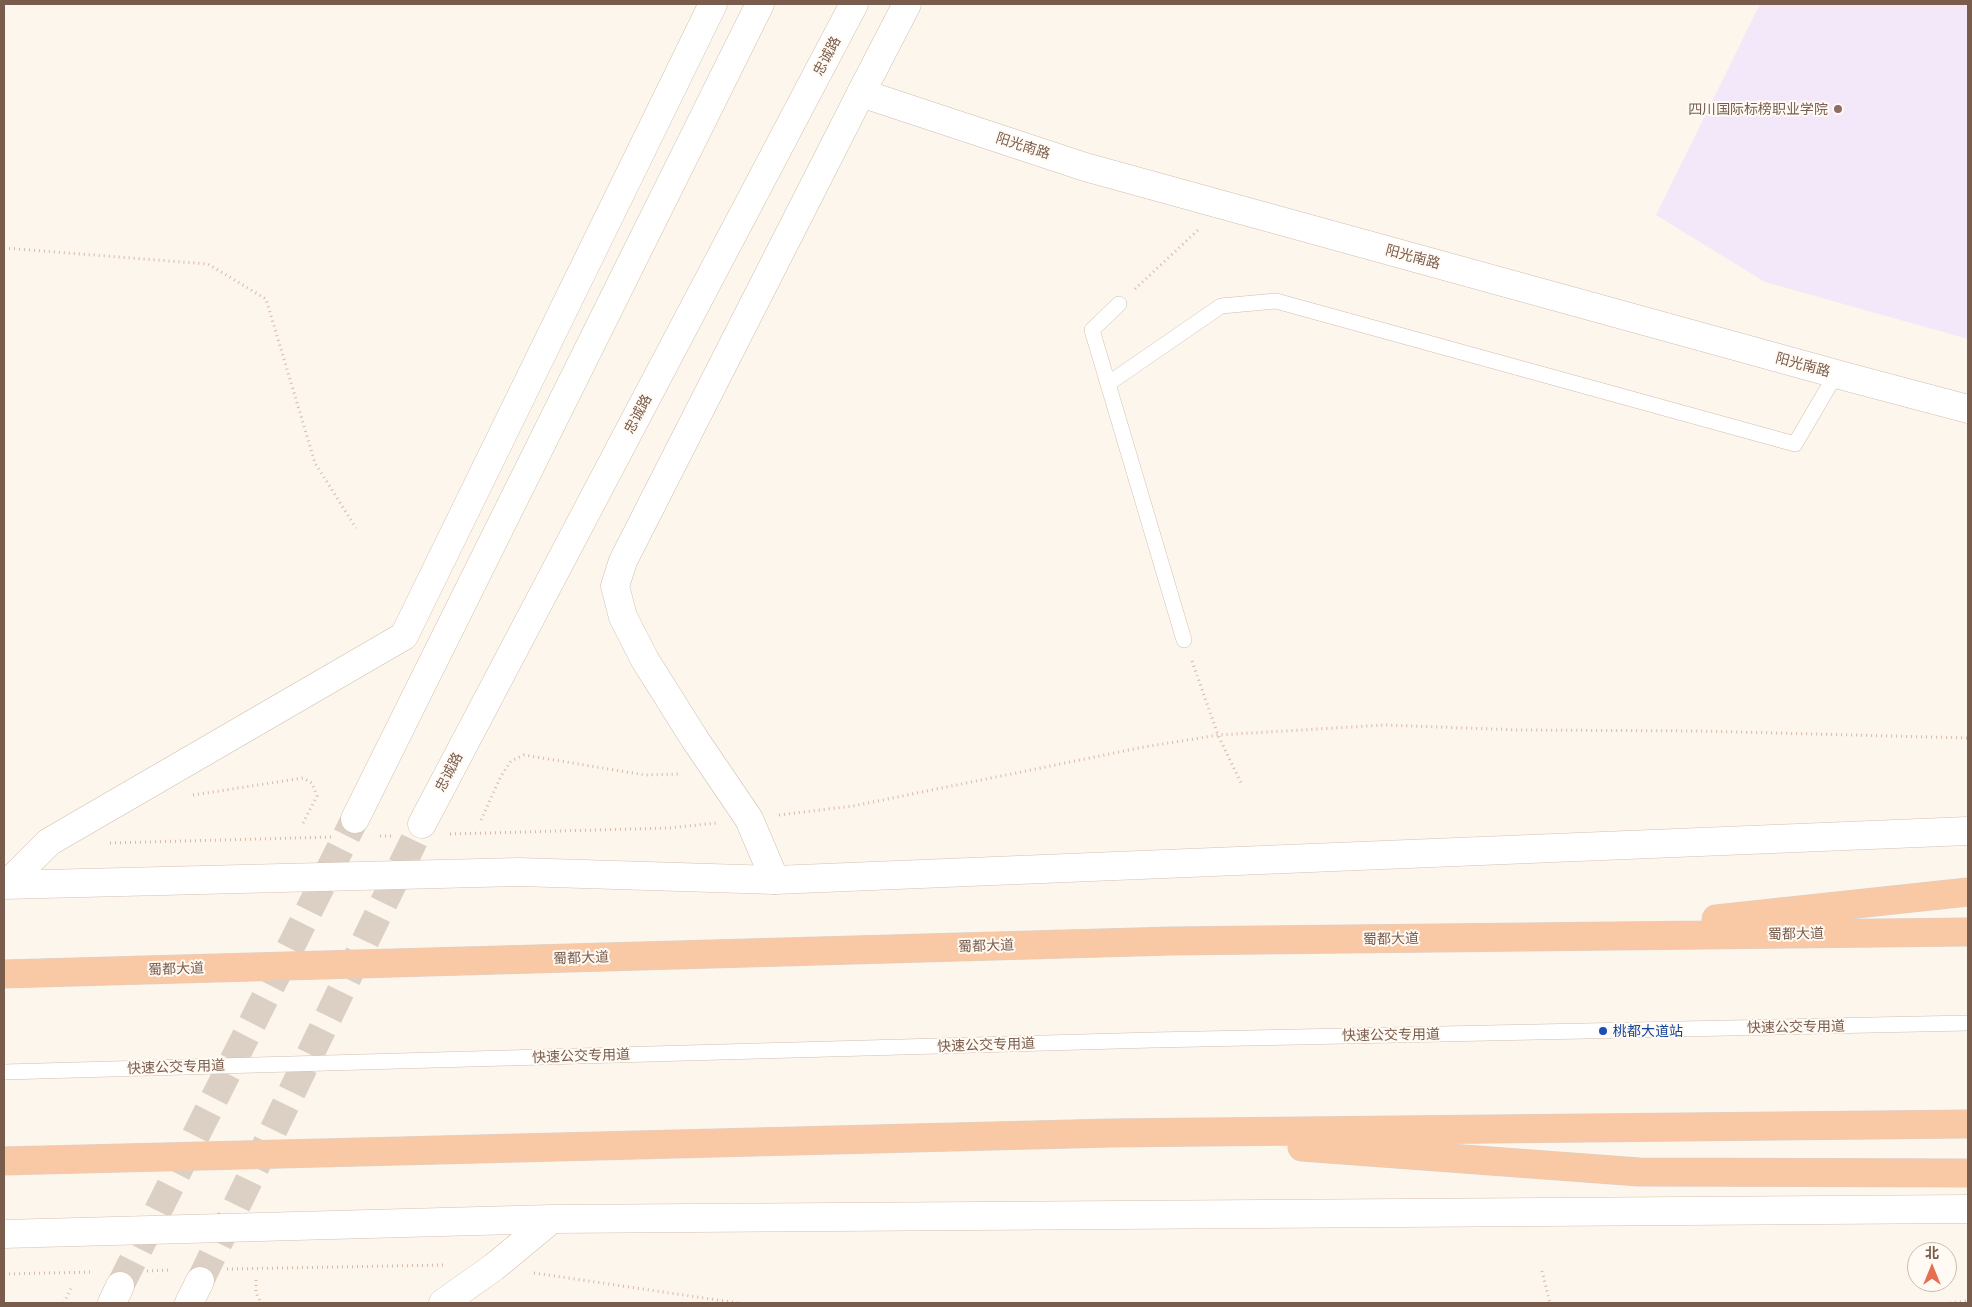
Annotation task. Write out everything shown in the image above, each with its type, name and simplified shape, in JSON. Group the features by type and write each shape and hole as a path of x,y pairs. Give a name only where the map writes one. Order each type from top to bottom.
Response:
{"highway":[{"path":"1555,937 1968,892"},
{"name":"蜀都大道","path":"4,974 1172,941 1968,932"},
{"path":"4,1160 1111,1133 1968,1124"},
{"path":"1111,1133 1639,1172 1968,1173"}],"main road":[{"path":"6,884 50,842 404,636 713,4"},
{"path":"347,828 760,4"},
{"name":"忠诚路","path":"411,830 854,4"},
{"path":"775,880 749,819 645,660 623,617 615,586 627,552 907,4"},
{"name":"阳光南路","path":"861,93 1085,167 1968,409"},
{"path":"6,884 519,872 775,880 1968,831"},
{"path":"4,1234 552,1220 1968,1209"},
{"path":"443,1303 494,1267 552,1220"}],"lane":[{"path":"1109,383 1221,306 1276,301 1795,444 1836,374"},
{"path":"1119,304 1092,330 1184,640"},
{"name":"快速公交专用道","path":"4,1072 1153,1040 1968,1023"}],"path":[{"path":"4,248 208,264 266,299 315,463 356,528"},
{"path":"1184,640 1218,734 1241,783"},
{"path":"450,834 670,828 853,806 1144,747 1218,734 1385,726 1968,738"},
{"path":"481,820 501,776 511,761 524,755 645,775 718,773"},
{"path":"187,796 303,778 312,783 317,796 303,823"},
{"path":"102,843 347,828"},
{"path":"380,836 411,830"},
{"path":"204,1284 447,1265"},
{"path":"494,1267 738,1303"},
{"path":"144,1271 174,1270"},
{"path":"1542,1271 1550,1303"},
{"path":"4,1274 95,1272"},
{"path":"256,1280 256,1293 261,1303"},
{"path":"64,1303 72,1286"},
{"path":"1950,1303 1968,1301"}],"shaded area":[{"name":"四川国际标榜职业学院","path":"1760,4 1968,4 1968,339 1765,282 1656,215"}],"tunnel":[{"path":"120,1286 355,819"},
{"path":"200,1281 422,824"}],"place":[{"name":"四川国际标榜职业学院","path":"1838,109"},
{"name":"桃都大道站","path":"1603,1031"}]}
